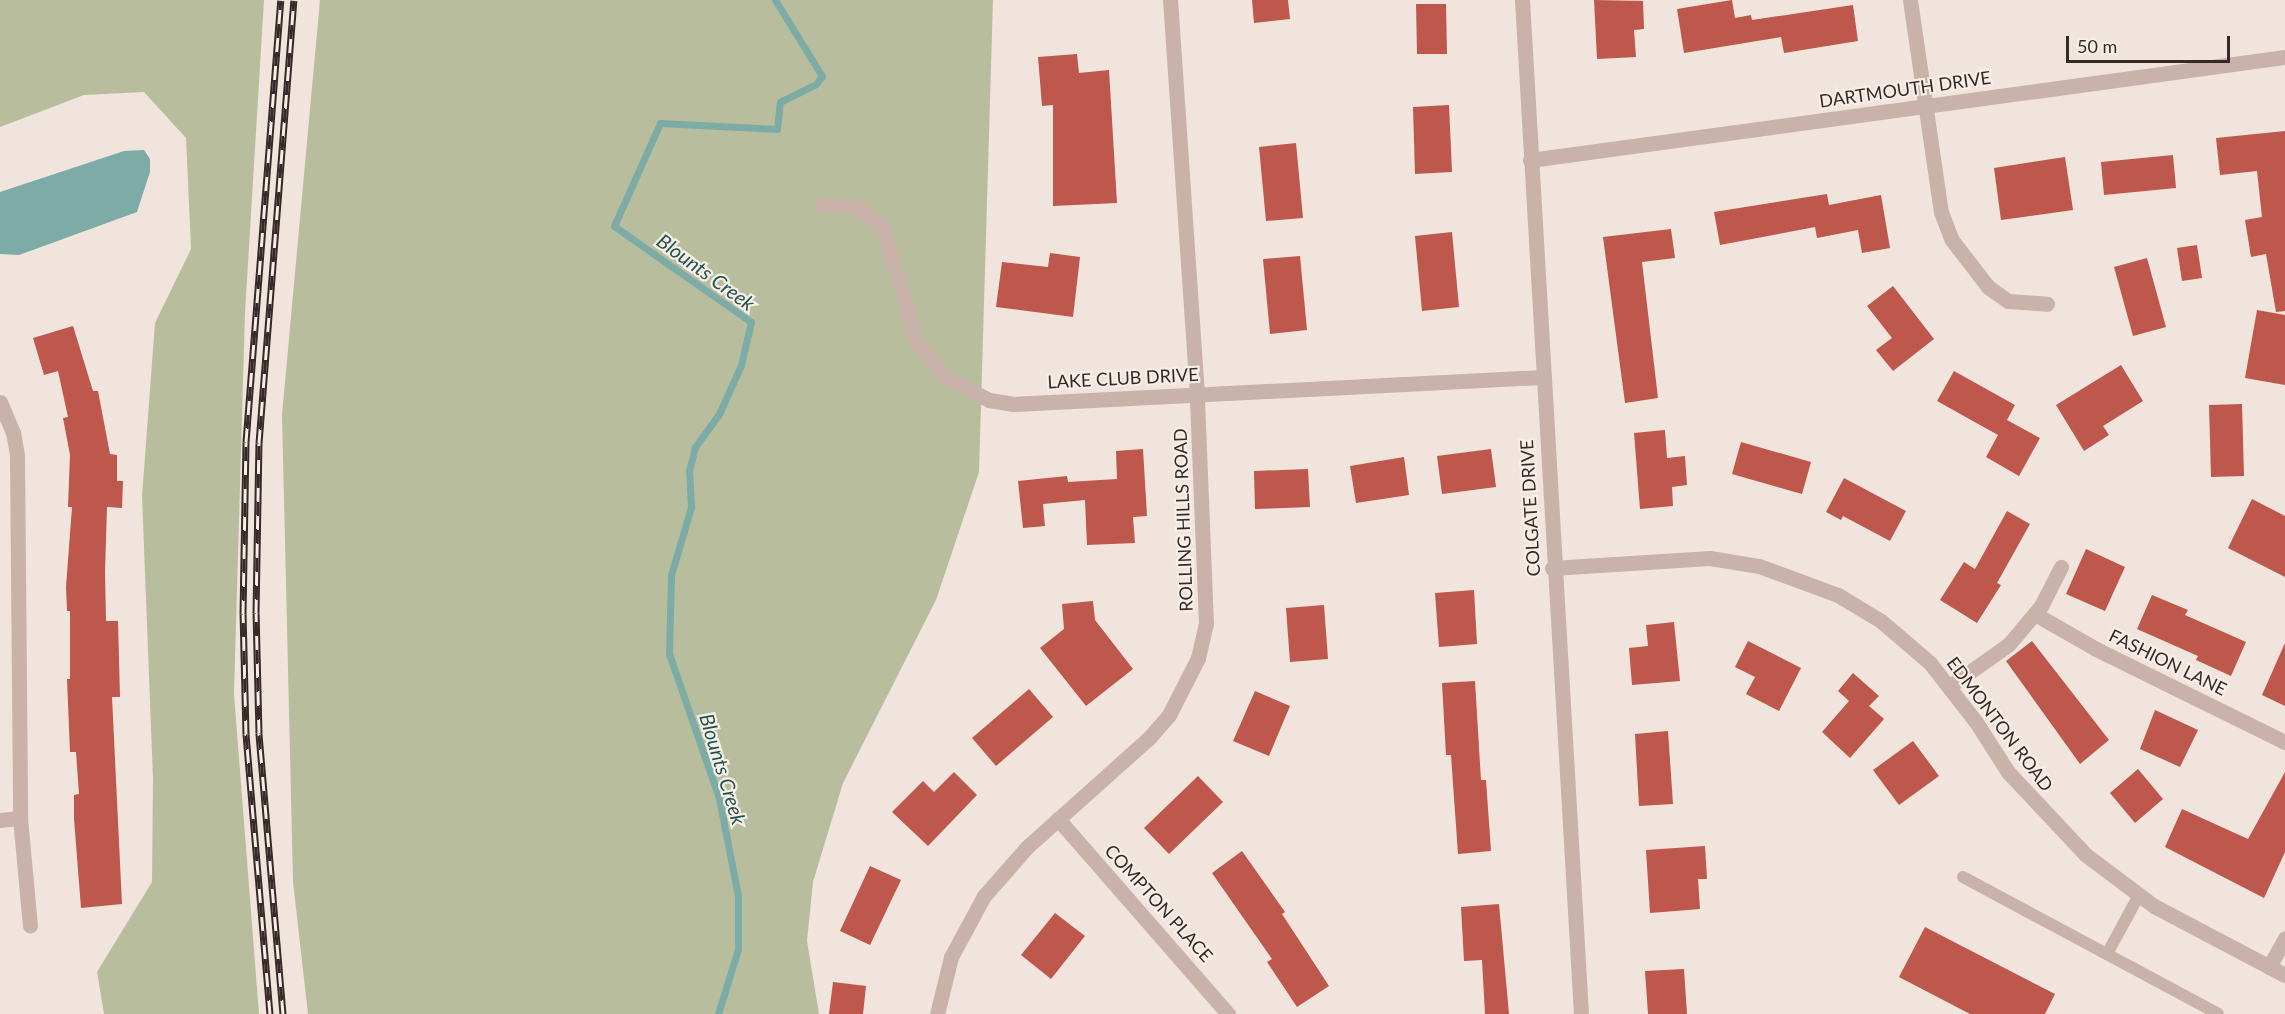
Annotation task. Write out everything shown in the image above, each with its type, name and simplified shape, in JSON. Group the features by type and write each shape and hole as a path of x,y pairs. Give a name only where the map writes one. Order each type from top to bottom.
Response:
{"street":[{"name":"ROLLING HILLS ROAD","path":"937,1014 951,957 968,921 1027,847 1149,738 1184,690 1198,658 1206,624 1208,594 1197,395 1170,0"},
{"name":"COLGATE DRIVE","path":"1521,0 1552,568 1581,1014"},
{"path":"1910,0 1941,212 1961,254 1988,287 2008,302 2047,304"},
{"name":"DARTMOUTH DRIVE","path":"1530,160 2285,57"},
{"name":"LAKE CLUB DRIVE","path":"822,205 856,206 883,227 917,343 945,377 966,390 1013,404 1542,376"},
{"path":"0,402 13,432 17,455 20,818 30,926"},
{"name":"EDMONTON ROAD","path":"1552,568 1710,558 1798,577 1838,595 1881,621 1950,686 2008,772 2047,817 2086,855 2139,895 2201,933 2285,975"},
{"path":"1950,686 2009,644 2035,614 2061,567"},
{"name":"FASHION LANE","path":"2035,614 2096,649 2285,742"},
{"path":"0,820 20,818"},
{"name":"COMPTON PLACE","path":"1058,819 1228,1014"},
{"path":"2269,967 2285,938"}],"lane":[{"path":"1963,877 2218,1014"},
{"path":"2107,954 2139,895"}],"green space":[{"path":"0,0 264,0 245,313 234,694 259,1014 104,1014 97,972 152,882 153,779 142,496 155,323 191,249 186,138 144,92 84,95 0,127"},
{"path":"320,0 993,0 979,472 936,600 843,783 813,882 807,941 819,1014 308,1014 293,882 282,415"}],"water":[{"path":"144,150 150,159 150,172 137,212 19,255 0,254 0,192 124,151"}],"building":[{"path":"1252,0 1288,0 1290,19 1254,23"},
{"path":"1594,0 1643,1 1644,29 1634,30 1636,57 1597,59"},
{"path":"1732,0 1735,18 1751,15 1752,20 1853,5 1858,41 1784,53 1781,37 1684,53 1677,9"},
{"path":"1416,4 1446,4 1447,54 1417,54"},
{"path":"1077,54 1079,73 1109,70 1117,203 1053,206 1053,105 1042,106 1038,57"},
{"path":"1449,105 1452,172 1415,174 1413,107"},
{"path":"2285,131 2285,311 2276,312 2266,254 2251,257 2245,220 2262,217 2257,171 2220,175 2216,138"},
{"path":"1296,143 1303,218 1266,221 1259,147"},
{"path":"2173,155 2176,188 2104,195 2101,162"},
{"path":"2065,157 2073,210 2001,220 1994,168"},
{"path":"1827,194 1829,205 1881,195 1890,248 1862,253 1858,230 1817,238 1815,227 1720,245 1714,212"},
{"path":"1671,229 1675,258 1642,262 1658,398 1625,403 1603,237"},
{"path":"1452,232 1459,307 1422,311 1415,236"},
{"path":"2197,245 2202,278 2182,281 2177,248"},
{"path":"1050,253 1080,257 1073,317 996,307 1002,262 1048,267"},
{"path":"1300,256 1307,330 1270,334 1263,259"},
{"path":"2147,258 2166,327 2133,336 2114,267"},
{"path":"1893,286 1934,339 1893,371 1876,350 1892,338 1867,306"},
{"path":"2257,310 2285,315 2285,385 2245,378"},
{"path":"73,326 93,391 98,391 110,454 117,455 117,481 123,481 122,508 107,507 105,572 106,621 118,621 120,697 112,697 122,904 81,908 74,819 74,795 79,794 76,752 70,752 67,679 70,679 70,611 67,611 66,587 72,507 68,507 70,455 63,418 68,417 58,371 44,375 33,338"},
{"path":"2121,365 2143,401 2103,426 2109,435 2084,451 2056,405"},
{"path":"1954,371 2015,405 2007,420 2040,438 2019,476 1986,457 1998,435 1937,401"},
{"path":"2242,404 2244,476 2211,477 2209,405"},
{"path":"1665,430 1667,458 1685,456 1687,485 1672,487 1673,506 1640,509 1634,433"},
{"path":"1741,442 1811,462 1802,494 1732,474"},
{"path":"1143,449 1147,516 1133,517 1135,543 1087,545 1085,500 1043,504 1045,526 1023,528 1018,481 1067,476 1068,482 1117,479 1116,451"},
{"path":"1491,449 1496,487 1442,494 1437,456"},
{"path":"1404,457 1409,495 1356,503 1350,466"},
{"path":"1308,469 1310,507 1255,509 1254,471"},
{"path":"1844,478 1906,511 1890,541 1843,516 1841,520 1826,512"},
{"path":"2252,499 2285,516 2285,577 2228,548"},
{"path":"2007,511 2030,524 1997,583 2001,585 1977,623 1940,600 1964,562 1975,569"},
{"path":"2086,549 2125,567 2105,611 2066,594"},
{"path":"1474,590 1477,644 1439,647 1435,593"},
{"path":"2152,595 2188,610 2185,615 2246,642 2231,676 2196,660 2198,656 2137,629"},
{"path":"1093,601 1095,620 1133,669 1086,706 1040,648 1064,629 1062,604"},
{"path":"1324,605 1328,659 1290,662 1286,608"},
{"path":"1674,622 1680,681 1632,685 1629,648 1648,646 1646,625"},
{"path":"1748,641 1801,668 1779,711 1746,694 1755,677 1735,667"},
{"path":"2032,641 2109,740 2080,764 2006,661"},
{"path":"2285,643 2285,706 2262,695"},
{"path":"1853,673 1879,696 1869,706 1884,719 1850,758 1822,732 1849,701 1838,691"},
{"path":"1475,681 1481,780 1486,780 1491,851 1458,854 1451,755 1446,755 1442,683"},
{"path":"1029,689 1053,717 996,766 972,738"},
{"path":"1255,691 1290,706 1269,756 1233,741"},
{"path":"2155,710 2198,730 2180,767 2140,749"},
{"path":"1668,731 1673,804 1639,806 1635,734"},
{"path":"1913,741 1939,776 1899,805 1873,770"},
{"path":"2138,769 2163,799 2135,823 2110,793"},
{"path":"954,772 977,795 928,846 892,812 923,781 934,792"},
{"path":"2285,772 2285,852 2264,898 2165,847 2182,809 2248,839"},
{"path":"1198,776 1223,802 1169,854 1144,828"},
{"path":"1705,846 1707,879 1698,879 1700,909 1650,913 1646,850"},
{"path":"1242,851 1285,912 1282,914 1329,986 1297,1007 1267,962 1272,959 1212,873"},
{"path":"870,866 901,880 870,945 840,931"},
{"path":"1499,904 1509,1014 1485,1014 1482,960 1464,961 1461,907"},
{"path":"1055,913 1085,936 1051,979 1021,955"},
{"path":"1925,927 2055,994 2045,1014 1970,1014 1899,977"},
{"path":"1684,969 1687,1014 1648,1014 1645,971"},
{"path":"833,982 866,986 863,1014 829,1014"}],"waterway":[{"name":"Blounts Creek","path":"718,1014 738,949 738,896 719,798 669,654 671,575 691,507 689,471 695,447 719,414 741,365 751,322 614,226 660,123 777,129 780,102 816,84 822,76 775,0"}],"railway":[{"path":"270,1014 246,734 243,614 246,442 281,0"},
{"path":"283,1014 259,733 256,613 259,443 294,0"}]}
